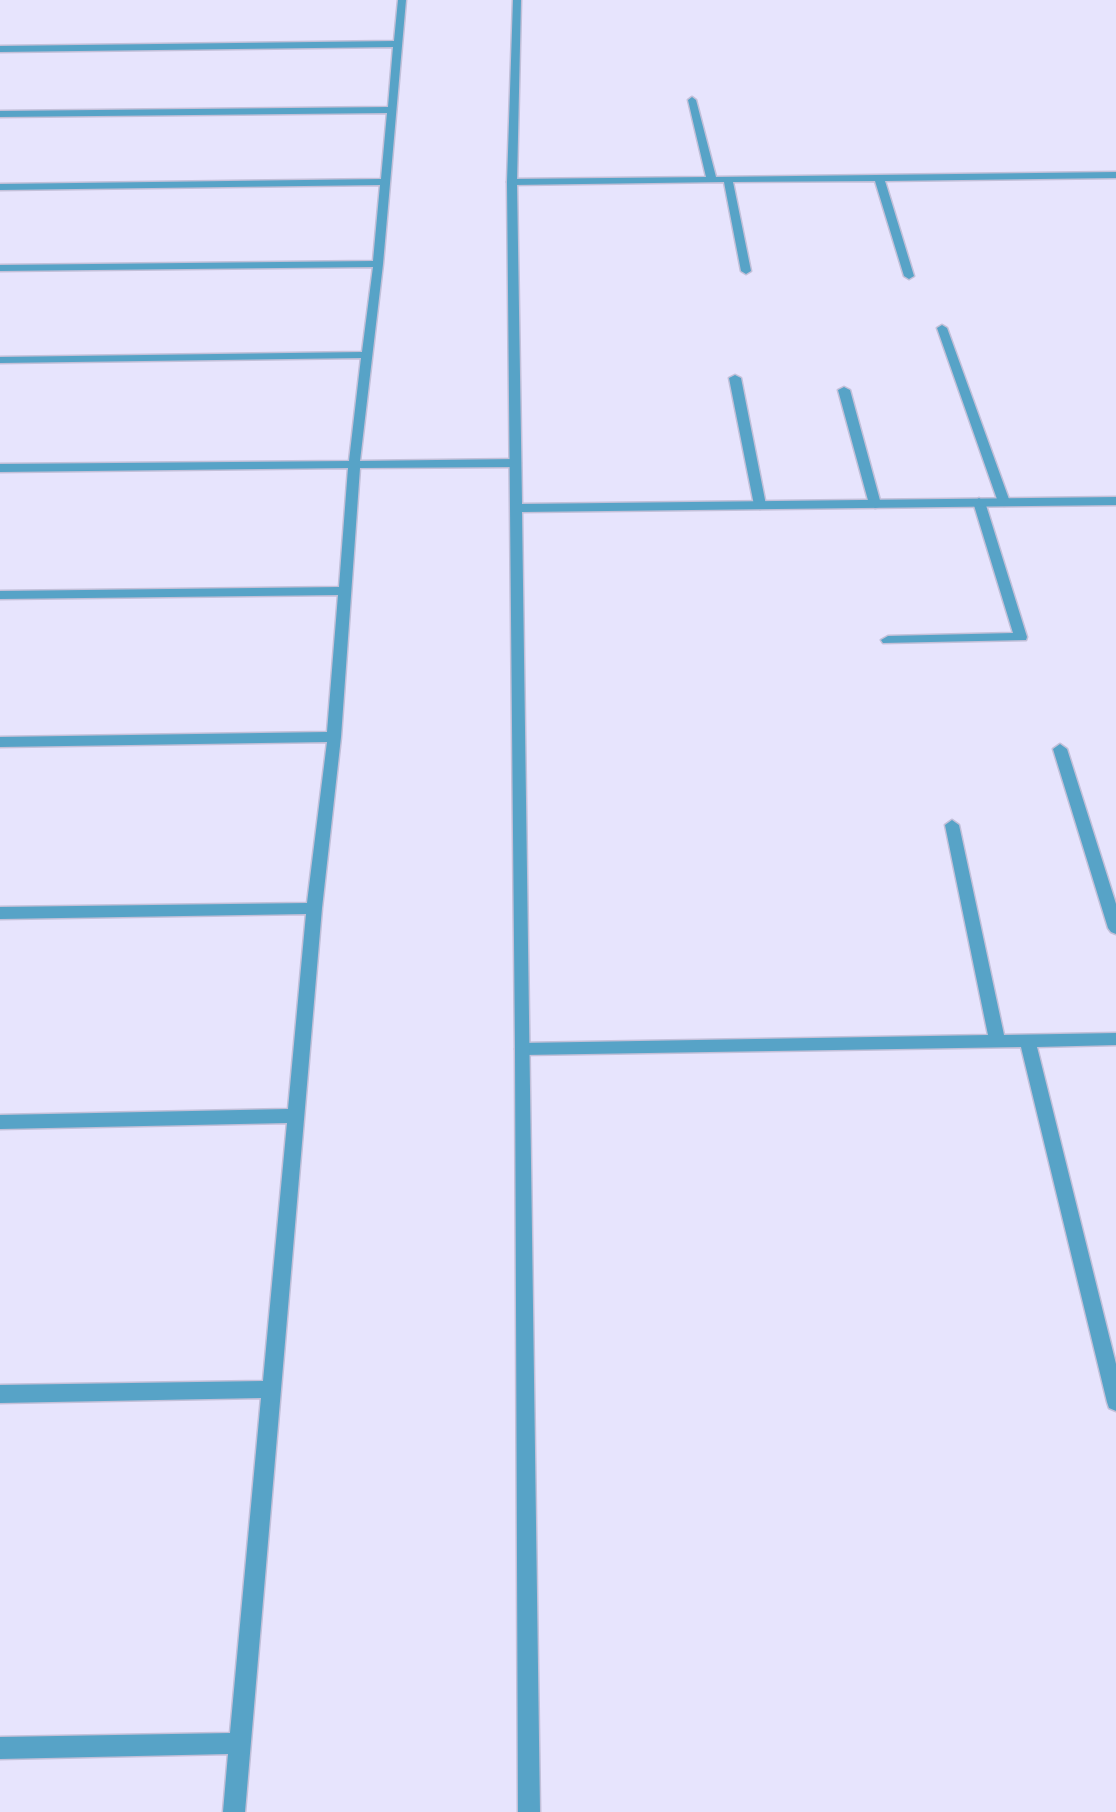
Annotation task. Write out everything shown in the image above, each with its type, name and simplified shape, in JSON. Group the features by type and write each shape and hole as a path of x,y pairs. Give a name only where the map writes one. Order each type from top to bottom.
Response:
{"street":[{"path":"234,1812 314,908 334,737 354,464 378,264 402,0"},
{"path":"517,0 512,182 523,1049 529,1812"},
{"path":"0,49 398,44"},
{"path":"692,100 712,180"},
{"path":"0,114 391,110"},
{"path":"512,182 1116,175"},
{"path":"879,178 909,276"},
{"path":"728,180 746,271"},
{"path":"0,186 384,182"},
{"path":"0,268 378,264"},
{"path":"942,328 1004,502"},
{"path":"0,360 367,355"},
{"path":"735,378 760,505"},
{"path":"844,390 875,504"},
{"path":"0,468 515,463"},
{"path":"516,508 1116,501"},
{"path":"888,640 1021,637 979,502"},
{"path":"0,595 345,591"},
{"path":"0,742 334,737"},
{"path":"1060,749 1116,928"},
{"path":"952,825 998,1042"},
{"path":"0,914 314,908"},
{"path":"523,1049 1116,1039"},
{"path":"1028,1041 1116,1402"},
{"path":"0,1122 296,1116"},
{"path":"0,1394 272,1389"},
{"path":"0,1748 239,1743"}]}
